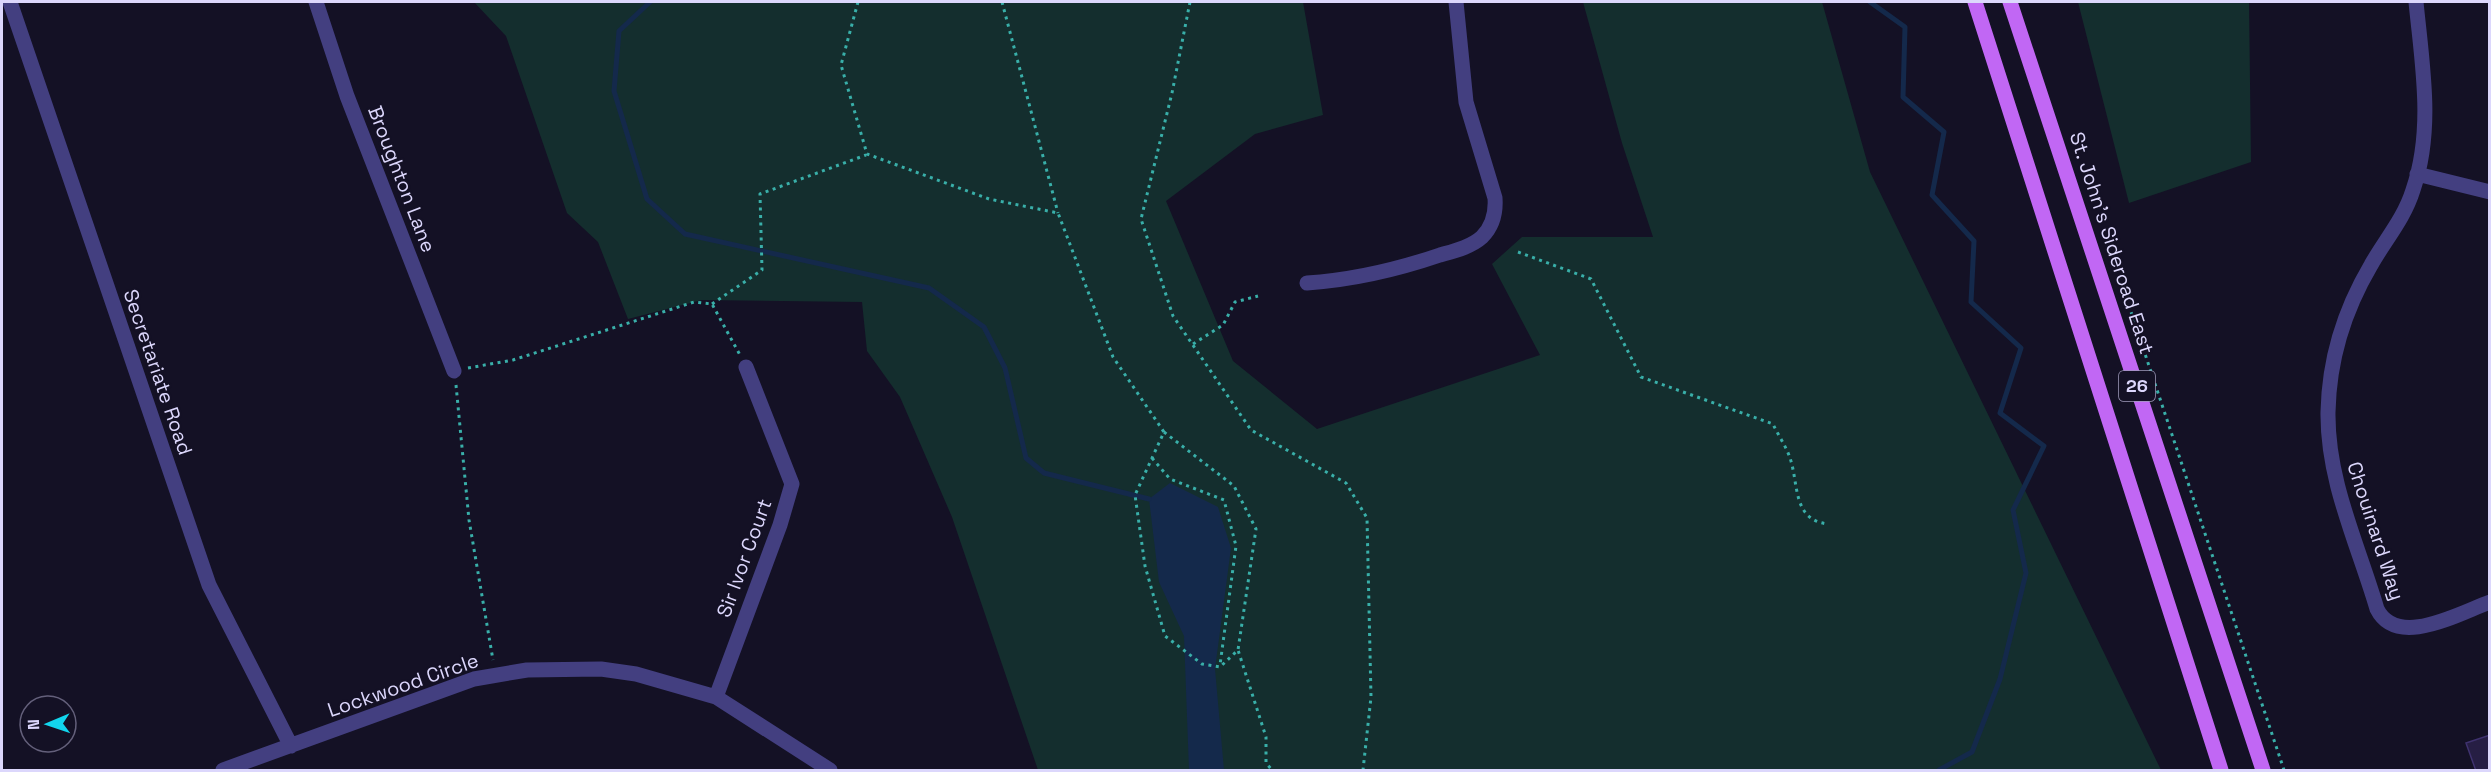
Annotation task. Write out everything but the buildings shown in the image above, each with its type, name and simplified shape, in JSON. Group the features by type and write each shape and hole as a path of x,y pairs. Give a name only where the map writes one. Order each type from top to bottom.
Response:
{"main road":[{"name":"26","path":"1975,2 2222,771"},
{"name":"St. John's Sideroad East","path":"2010,2 2264,771"}],"street":[{"name":"Secretariate Road","path":"10,2 209,585 291,746"},
{"name":"Broughton Lane","path":"316,2 347,96 454,371"},
{"path":"1307,283 1395,270 1468,246 1482,237 1491,224 1495,214 1495,198 1466,102 1456,2"},
{"name":"Chouinard Way","path":"2416,2 2426,115 2417,174 2401,218 2358,287 2340,335 2329,394 2331,462 2377,609 2385,621 2397,628 2411,629 2490,602"},
{"path":"2417,174 2490,192"},
{"name":"Sir Ivor Court","path":"716,697 780,525 792,484 746,367"},
{"name":"Lockwood Circle","path":"223,771 474,679 527,670 601,669 636,674 716,697 830,771"}],"path":[{"path":"858,2 841,65 867,154"},
{"path":"1002,2 1058,213 1113,357 1164,432 1234,486 1256,529 1238,650 1266,737 1266,763 1272,771"},
{"path":"1190,2 1172,93 1141,219 1173,316 1251,430 1346,483 1367,518 1371,697 1363,771"},
{"path":"496,675 469,520 454,371 513,360 694,302 712,304 762,270 760,194 867,154 989,199 1058,213"},
{"path":"1518,252 1591,279 1641,377 1773,424 1790,458 1800,508 1817,523 1828,524"},
{"path":"2122,284 2284,771"},
{"path":"1192,344 1223,325 1235,302 1258,296"},
{"path":"712,304 746,367"},
{"path":"1164,432 1135,495 1145,566 1165,636 1202,664 1220,667"},
{"path":"1152,458 1170,479 1224,500 1236,546 1220,667"},
{"path":"1220,667 1238,650"}],"green space":[{"path":"474,2 1303,2 1323,115 1255,134 1166,201 1233,361 1317,429 1540,355 1492,264 1522,237 1653,237 1622,143 1583,2 1822,2 1870,172 2161,770 1038,770 952,517 900,397 867,351 862,302 702,300 628,319 598,242 567,213 506,36"},
{"path":"2078,2 2249,2 2251,162 2129,203"}],"water":[{"path":"1170,483 1218,507 1231,548 1215,669 1224,770 1189,770 1184,636 1159,582 1149,499"}],"waterway":[{"path":"650,2 619,31 614,91 647,199 685,234 929,288 984,327 1005,368 1026,458 1044,473 1149,499"},
{"path":"1870,2 1905,27 1903,97 1944,132 1932,195 1974,241 1971,302 2021,348 2000,413 2044,446 2013,510 2026,573 2000,679 1972,752 1939,770"}]}
